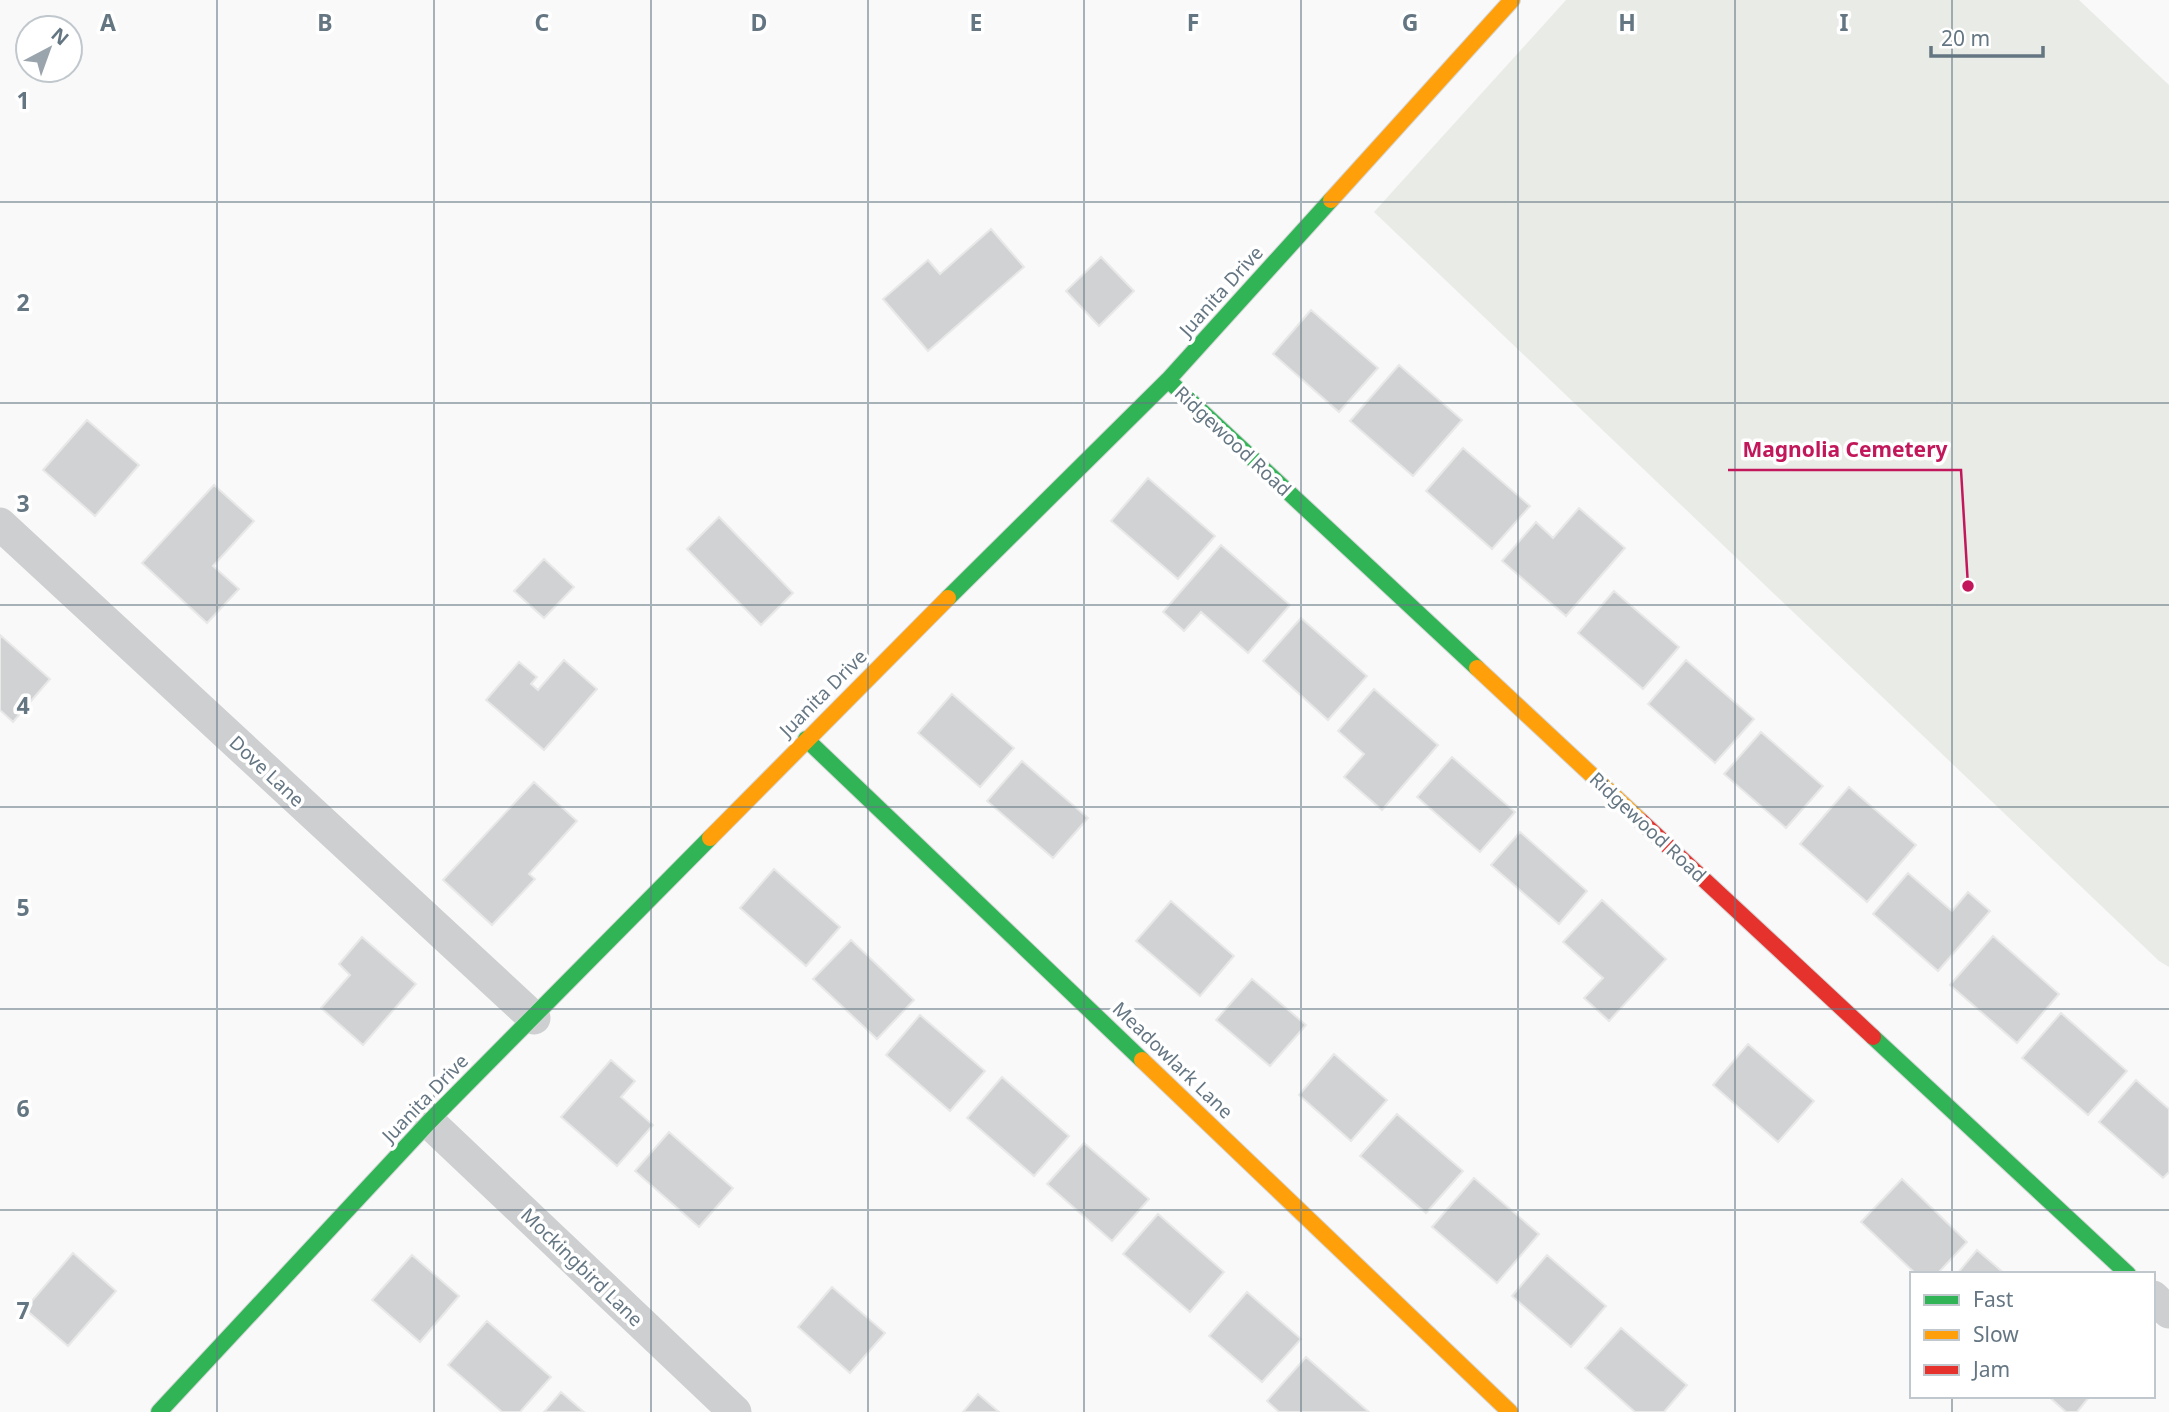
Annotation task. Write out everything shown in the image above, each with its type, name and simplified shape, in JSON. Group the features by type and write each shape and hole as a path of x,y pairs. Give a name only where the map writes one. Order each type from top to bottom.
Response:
{"street":[{"name":"Juanita Drive","path":"159,1412 429,1122 806,739 1168,380 1512,0"},
{"name":"Ridgewood Road","path":"1168,380 2126,1272"},
{"name":"Dove Lane","path":"0,524 534,1018"},
{"name":"Meadowlark Lane","path":"806,739 1510,1412"},
{"name":"Mockingbird Lane","path":"429,1122 735,1412"},
{"path":"2155,1299 2169,1312"}],"shaded area":[{"path":"1566,0 2079,0 2169,85 2169,967 2159,961 1374,212"}],"building":[{"path":"991,229 1024,267 928,351 883,299 928,260 940,274"},
{"path":"1101,257 1134,291 1099,326 1066,291"},
{"path":"1311,310 1378,368 1339,412 1273,354"},
{"path":"1399,365 1462,420 1413,476 1350,421"},
{"path":"87,420 139,465 95,516 43,470"},
{"path":"1463,448 1530,506 1492,549 1426,491"},
{"path":"1148,478 1215,536 1178,579 1111,521"},
{"path":"214,485 254,521 213,566 239,589 207,623 142,563"},
{"path":"1579,508 1625,548 1566,616 1502,561 1536,522 1553,538"},
{"path":"719,517 793,593 761,625 687,549"},
{"path":"1221,545 1290,605 1248,653 1201,612 1184,631 1163,612"},
{"path":"544,559 574,587 544,618 514,591"},
{"path":"1614,591 1679,647 1643,689 1578,633"},
{"path":"1301,618 1367,676 1328,720 1263,661"},
{"path":"0,635 50,679 13,722 0,710"},
{"path":"564,660 597,689 544,750 486,700 519,662 537,677 531,684 538,690"},
{"path":"1686,660 1754,719 1715,763 1648,704"},
{"path":"1374,689 1438,745 1382,810 1344,777 1364,754 1338,731"},
{"path":"952,694 1014,748 980,787 918,733"},
{"path":"1761,732 1823,786 1786,828 1724,774"},
{"path":"1452,757 1515,812 1480,852 1417,797"},
{"path":"1022,761 1088,818 1053,858 987,801"},
{"path":"534,782 577,821 529,874 535,879 492,925 443,880"},
{"path":"1849,787 1916,845 1867,902 1800,844"},
{"path":"1520,832 1587,891 1559,924 1491,865"},
{"path":"774,869 840,927 806,966 740,908"},
{"path":"1908,873 1952,911 1968,892 1990,911 1938,971 1873,914"},
{"path":"1602,900 1666,959 1609,1021 1584,998 1603,978 1563,942"},
{"path":"1171,901 1234,956 1200,996 1136,941"},
{"path":"1993,936 2059,994 2017,1043 1950,985"},
{"path":"362,937 416,984 363,1045 321,1008 350,975 339,964"},
{"path":"851,940 914,1000 877,1039 813,979"},
{"path":"1252,979 1306,1025 1270,1066 1216,1020"},
{"path":"2061,1013 2127,1071 2088,1115 2022,1058"},
{"path":"920,1015 985,1071 950,1111 886,1055"},
{"path":"1748,1044 1814,1101 1778,1142 1713,1085"},
{"path":"1334,1054 1387,1100 1351,1141 1299,1095"},
{"path":"611,1060 635,1081 621,1097 653,1125 617,1166 561,1117"},
{"path":"1002,1077 1069,1136 1034,1176 967,1118"},
{"path":"2136,1080 2169,1109 2169,1172 2163,1178 2099,1122"},
{"path":"1397,1114 1463,1171 1426,1213 1360,1156"},
{"path":"669,1132 733,1188 699,1227 635,1171"},
{"path":"1084,1143 1149,1199 1112,1241 1047,1184"},
{"path":"1474,1178 1539,1234 1497,1283 1432,1227"},
{"path":"1902,1179 1967,1242 1939,1272 1914,1272 1861,1222"},
{"path":"1158,1214 1224,1272 1190,1312 1123,1254"},
{"path":"1977,1250 2003,1272 1959,1272"},
{"path":"73,1253 116,1291 68,1346 25,1309"},
{"path":"412,1255 459,1296 420,1342 372,1300"},
{"path":"1547,1255 1606,1306 1571,1347 1512,1296"},
{"path":"832,1287 885,1333 850,1373 798,1327"},
{"path":"1247,1292 1301,1339 1262,1382 1209,1336"},
{"path":"487,1321 551,1377 520,1412 502,1412 448,1365"},
{"path":"1621,1328 1687,1385 1664,1412 1635,1412 1585,1368"},
{"path":"1306,1357 1369,1412 1279,1412 1267,1401"},
{"path":"561,1392 584,1412 544,1412"},
{"path":"978,1394 999,1412 963,1412"},
{"path":"2050,1398 2088,1398 2077,1412 2066,1412"}],"traffic: fast":[{"path":"948,598 1168,380 1331,200"},
{"path":"1168,380 1477,668"},
{"path":"806,739 1142,1060"},
{"path":"159,1412 429,1122 710,838"},
{"path":"1873,1037 2126,1272"}],"traffic: slow":[{"path":"1331,200 1512,0"},
{"path":"710,838 948,598"},
{"path":"1477,668 1641,821"},
{"path":"1142,1060 1510,1412"}],"traffic: jam":[{"path":"1641,821 1873,1037"}],"place":[{"name":"Magnolia Cemetery","path":"1968,586"}]}
